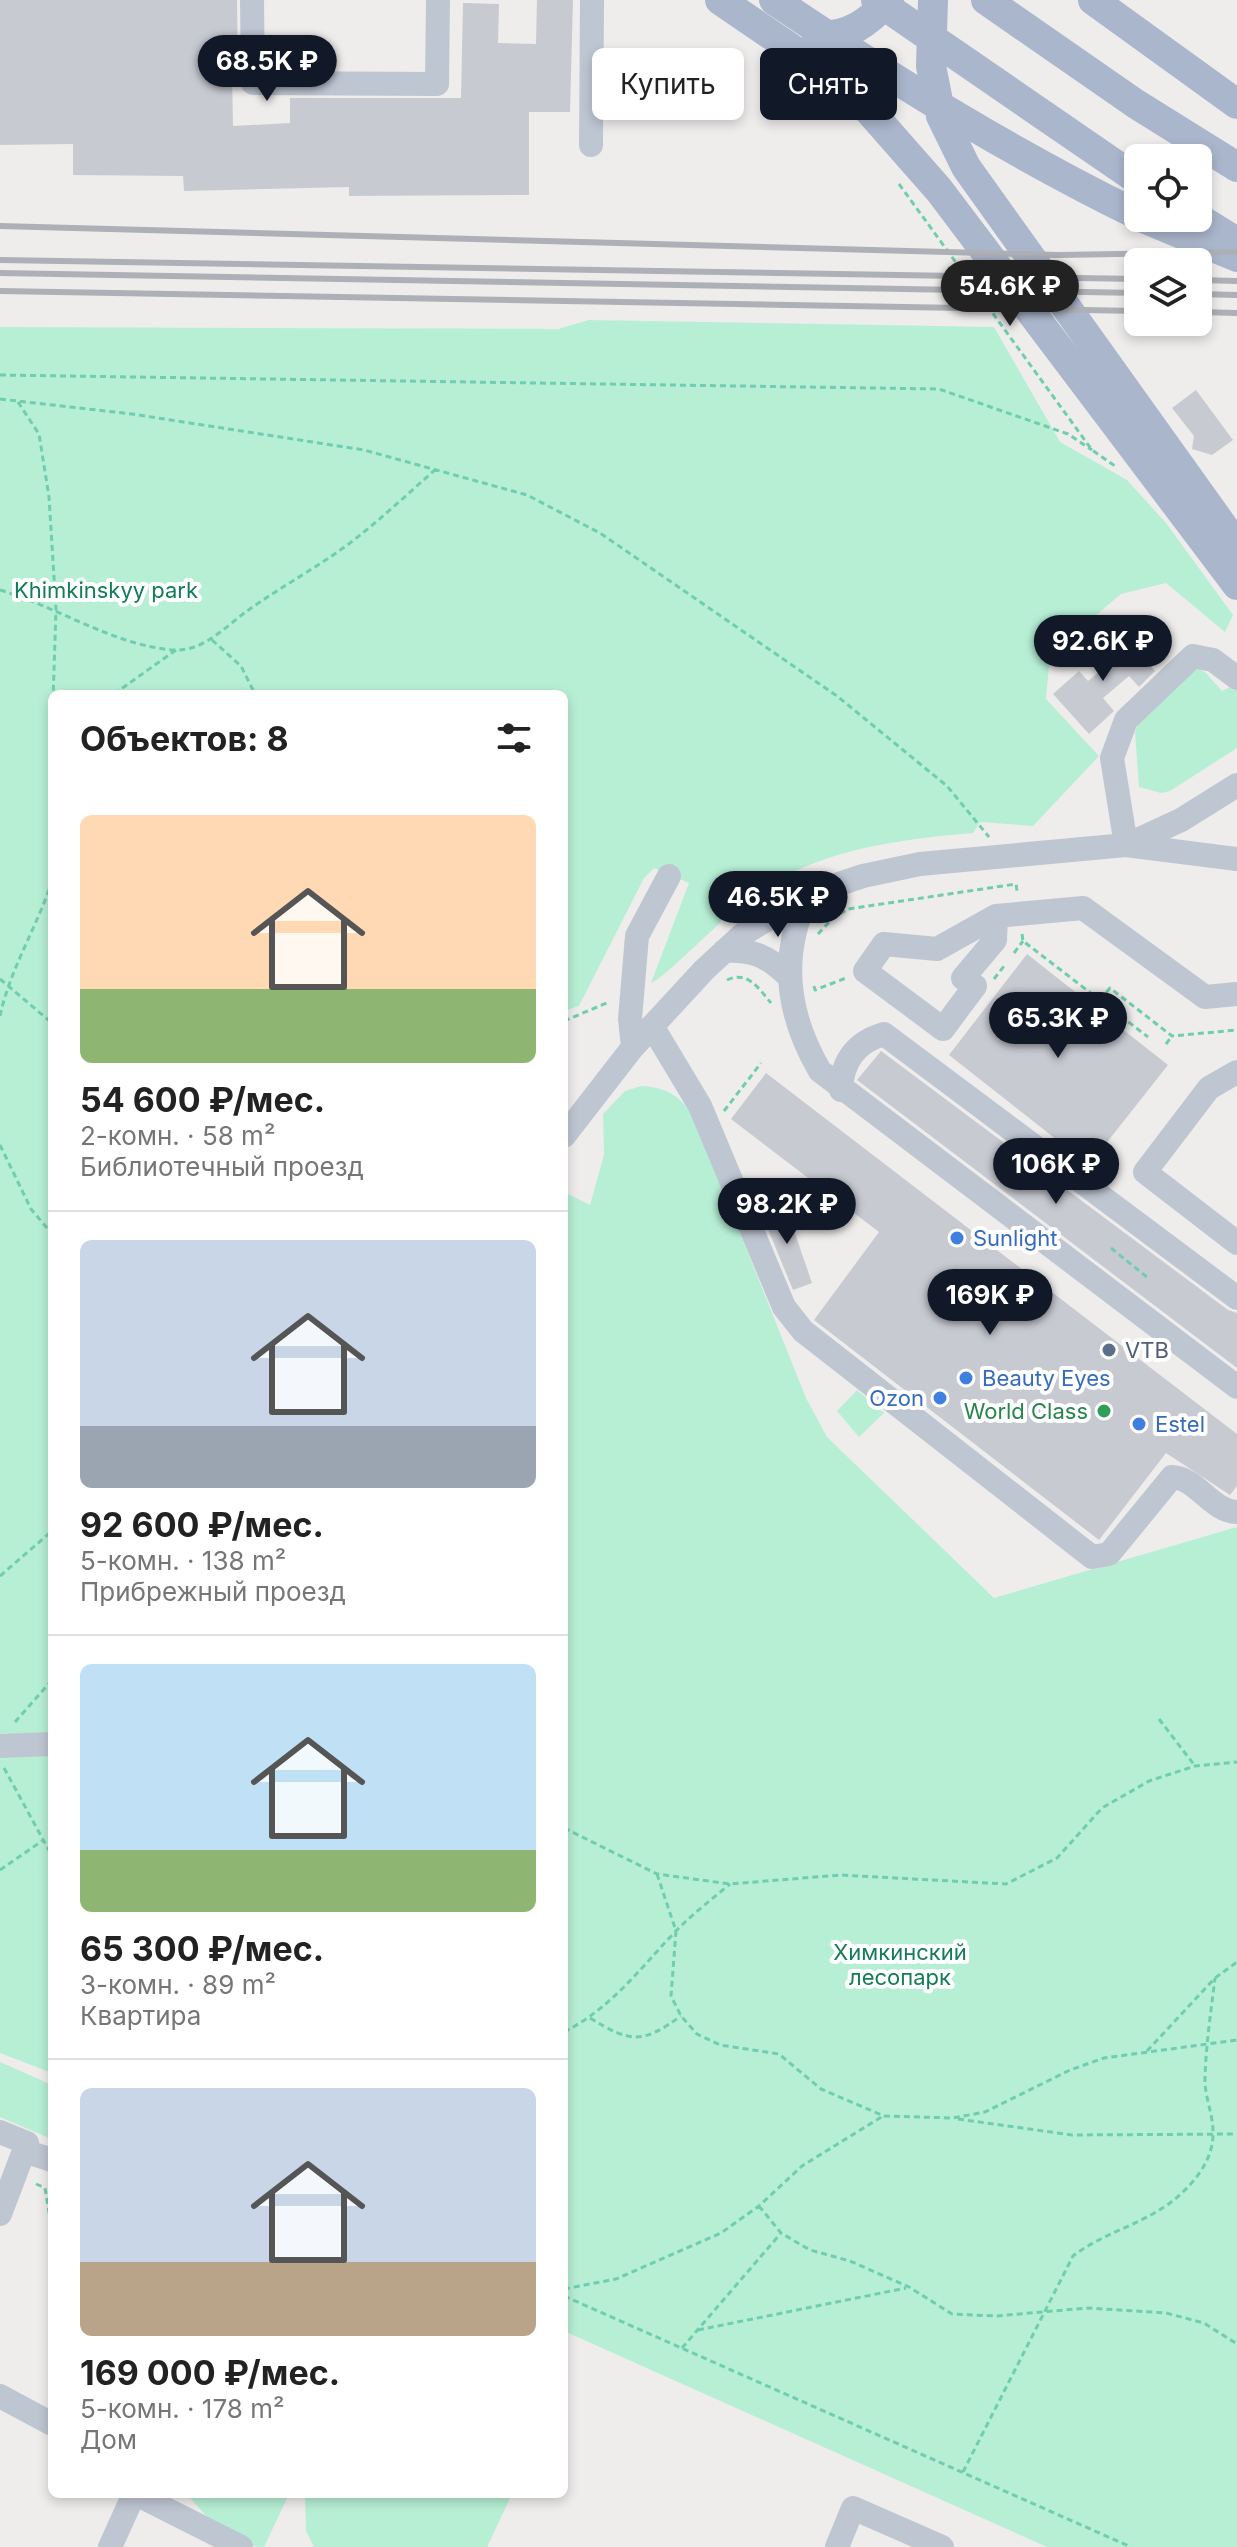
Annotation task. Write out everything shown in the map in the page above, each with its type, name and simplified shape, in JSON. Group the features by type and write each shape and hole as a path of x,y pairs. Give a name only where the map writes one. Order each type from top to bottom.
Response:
{"main road":[{"path":"721,0 807,35 832,36 855,30 874,17 889,0"},
{"path":"721,0 833,77 866,107 1237,546"},
{"path":"774,0 862,60 1036,165 1124,209"},
{"path":"876,0 1124,170"},
{"path":"933,0 931,66 941,116 966,167 1237,585"},
{"path":"986,0 1136,104 1237,167"},
{"path":"1093,0 1237,104"},
{"path":"1212,227 1237,242"},
{"path":"1177,232 1237,257"}],"street":[{"path":"252,0 253,83 422,84 437,84 438,0"},
{"path":"591,145 592,0"},
{"path":"1126,845 1112,758 1126,720 1193,656 1213,660 1237,678"},
{"path":"1126,845 1157,833 1237,785"},
{"path":"568,1131 633,1047 724,951 772,914 809,894 863,876 920,864 1126,845 1237,859"},
{"path":"633,1047 630,1019 637,936 669,876"},
{"path":"809,894 789,946 787,975 812,1057 820,1071 841,1090 1237,1387"},
{"path":"996,916 995,940 963,978 975,986 943,1029 865,971 884,944 937,949 996,916 1083,908 1205,997 1237,994"},
{"path":"724,951 739,950 764,956 787,975"},
{"path":"652,1026 710,1130 784,1307 796,1324 1092,1557 1109,1554 1172,1477 1183,1479 1224,1511 1237,1512"},
{"path":"841,1090 842,1069 865,1040 884,1034 1237,1298"},
{"path":"1237,1072 1209,1088 1145,1172 1237,1243"},
{"path":"4,1737 48,1743"},
{"path":"0,2132 27,2143 0,2214"},
{"path":"21,2163 48,2160"},
{"path":"0,2396 48,2422"},
{"path":"110,2547 133,2498"},
{"path":"143,2498 241,2547"},
{"path":"837,2547 853,2508 942,2547"}],"path":[{"path":"897,182 1092,450"},
{"path":"0,375 939,389 971,397 1068,434 1117,468"},
{"path":"0,399 251,431 364,450 527,495 600,533 849,705 947,786 991,839"},
{"path":"17,401 39,434 49,497 56,609 53,690"},
{"path":"120,690 176,650 212,640 247,611 355,539 437,468"},
{"path":"0,590 56,609 128,641 176,650"},
{"path":"212,640 241,666 253,690"},
{"path":"815,938 823,927 848,909 1016,884"},
{"path":"0,1016 7,984 37,926 48,893"},
{"path":"988,987 1023,941 1148,1037"},
{"path":"813,976 815,990 865,971"},
{"path":"724,982 746,978 771,1004"},
{"path":"0,979 48,1020"},
{"path":"1100,1000 1110,988 1172,1036 1237,1030"},
{"path":"568,1019 609,1002"},
{"path":"1166,1044 1172,1036"},
{"path":"710,1130 761,1063"},
{"path":"0,1145 31,1209 48,1229"},
{"path":"1111,1248 1148,1278"},
{"path":"0,1576 48,1534"},
{"path":"4,1737 48,1685"},
{"path":"1159,1719 1195,1766"},
{"path":"0,1761 48,1850"},
{"path":"568,1830 657,1874 730,1884 840,1875 1006,1884 1057,1858 1102,1808 1149,1781 1195,1766 1237,1762"},
{"path":"0,1870 42,1841"},
{"path":"657,1874 676,1931 670,1975 671,1996 681,2016 697,2034 720,2045 779,2054 821,2089 884,2116 953,2118 1072,2135 1237,2134"},
{"path":"568,2030 590,2018 622,1992 676,1931 730,1884"},
{"path":"1147,2051 1215,1978 1237,1962"},
{"path":"963,2472 1073,2256 1092,2242 1141,2221 1193,2184 1208,2159 1214,2133 1204,2081 1215,1978"},
{"path":"590,2018 619,2036 653,2036 681,2016"},
{"path":"953,2118 1005,2104 1070,2070 1104,2058 1237,2040"},
{"path":"568,2288 616,2279 721,2233 759,2206 802,2166 884,2116"},
{"path":"21,2163 45,2188 48,2206"},
{"path":"759,2206 781,2233 810,2250 850,2261 909,2287 952,2314 996,2316 1088,2308 1166,2313 1204,2323 1237,2344"},
{"path":"682,2348 781,2233"},
{"path":"698,2330 909,2287"},
{"path":"568,2298 1131,2547"}],"green space":[{"name":"Khimkinskyy park","path":"589,320 994,327 1060,442 1127,480 1166,523 1233,615 1225,632 1166,583 1121,594 1050,654 1046,699 1099,756 1033,826 980,822 973,833 852,851 795,871 742,903 651,983 689,883 654,868 644,878 579,1006 568,1010 568,690 48,690 48,2071 0,2053 0,327 558,329"},
{"path":"1194,666 1206,673 1222,691 1237,684 1237,748 1170,791 1161,793 1139,787 1135,732 1145,706"},
{"name":"Химкинский лесопарк","path":"641,1086 658,1088 684,1104 694,1118 806,1398 827,1437 994,1598 1237,1527 1237,2547 1047,2547 568,2333 568,1194 590,1205 604,1155 603,1114 625,1091"},
{"path":"857,1390 884,1413 859,1437 837,1411"},
{"path":"0,2062 48,2083 48,2138 0,2117"},
{"path":"191,2498 287,2498 264,2547 242,2542 212,2521"},
{"path":"305,2498 510,2498 487,2547 314,2547 306,2531"}],"building":[{"path":"0,0 237,0 238,76 232,76 233,126 290,123 290,98 461,98 463,3 499,4 498,43 536,44 537,0 573,0 570,112 529,112 529,195 349,196 349,187 184,191 183,176 73,175 73,144 0,145"},
{"path":"1196,390 1233,440 1212,455 1192,449 1194,436 1172,408"},
{"path":"1117,629 1155,671 1139,687 1129,676 1103,698 1114,711 1089,734 1053,694 1079,671 1088,681 1114,659 1100,643"},
{"path":"1027,954 1168,1065 1089,1165 949,1055"},
{"path":"881,1051 1228,1310 1237,1313 1237,1368 857,1080"},
{"path":"766,1073 1237,1434 1237,1486 1230,1495 1166,1453 1099,1540 814,1320 879,1232 731,1119"},
{"path":"785,1204 812,1283 793,1290 761,1212"}],"railway":[{"path":"0,226 1058,255 1237,252"},
{"path":"0,260 1124,279"},
{"path":"0,273 1124,293"},
{"path":"1212,280 1237,281"},
{"path":"0,291 1124,311"},
{"path":"1212,294 1237,295"},
{"path":"1212,312 1237,313"}],"place":[{"name":"Sunlight","path":"957,1238"},
{"name":"VTB","path":"1109,1350"},
{"name":"Beauty Eyes","path":"966,1378"},
{"name":"Ozon","path":"940,1398"},
{"name":"World Class","path":"1104,1411"},
{"name":"Estel","path":"1139,1424"}]}
